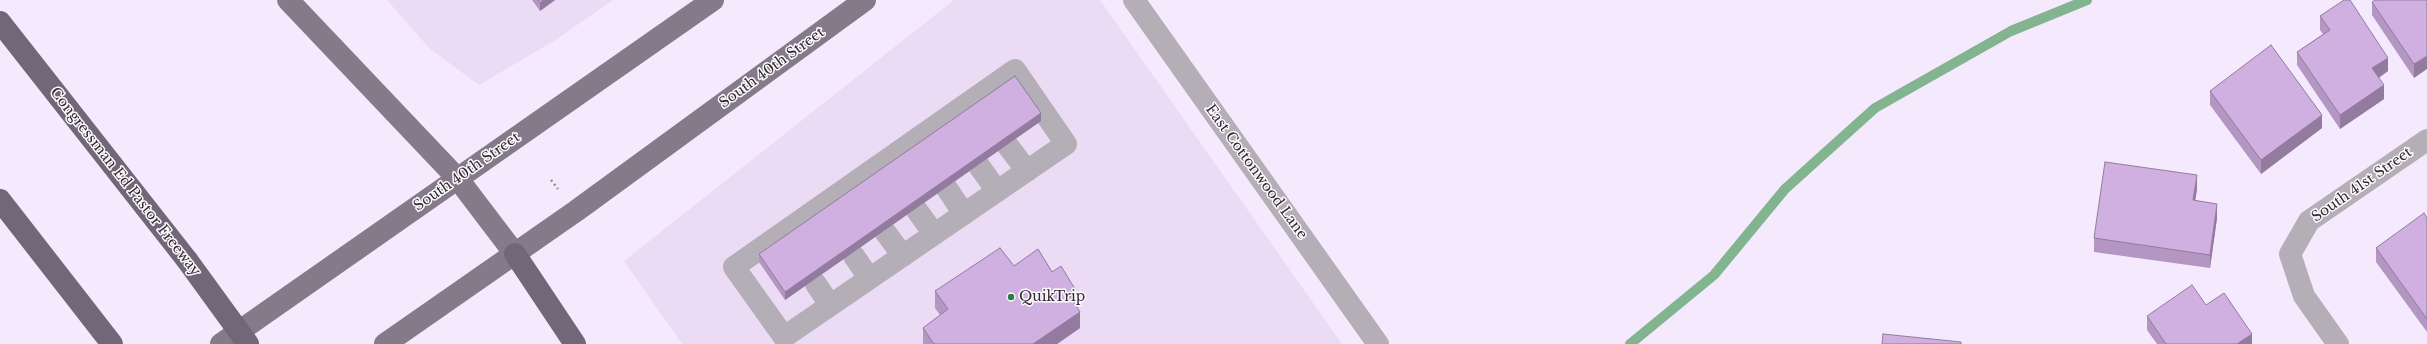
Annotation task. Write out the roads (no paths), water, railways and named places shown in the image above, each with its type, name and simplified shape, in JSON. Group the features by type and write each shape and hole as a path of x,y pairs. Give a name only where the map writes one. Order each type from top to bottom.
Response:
{"highway":[{"name":"Congressman Ed Pastor Freeway","path":"0,22 186,260 248,344"},
{"path":"0,200 96,321 112,344"},
{"path":"515,254 575,344"}],"main road":[{"path":"288,0 458,179 515,254"},
{"name":"South 40th Street","path":"221,344 713,0"},
{"name":"South 40th Street","path":"385,344 515,254 865,0"}],"street":[{"name":"East Cottonwood Lane","path":"1134,0 1378,344"},
{"path":"1014,70 1066,144 1027,171 784,337 734,267 786,239 824,213 979,103 1014,70"},
{"name":"South 41st Street","path":"2338,344 2304,296 2290,254 2309,221 2427,140"},
{"path":"1008,146 1027,171"},
{"path":"977,163 997,191"},
{"path":"946,187 964,214"},
{"path":"916,209 934,234"},
{"path":"886,233 903,256"},
{"path":"854,256 869,278"},
{"path":"816,284 830,305"}],"waterway":[{"path":"1630,344 1714,275 1785,189 1875,108 2011,31 2087,0"}],"place":[{"name":"QuikTrip","path":"1011,297"}]}
